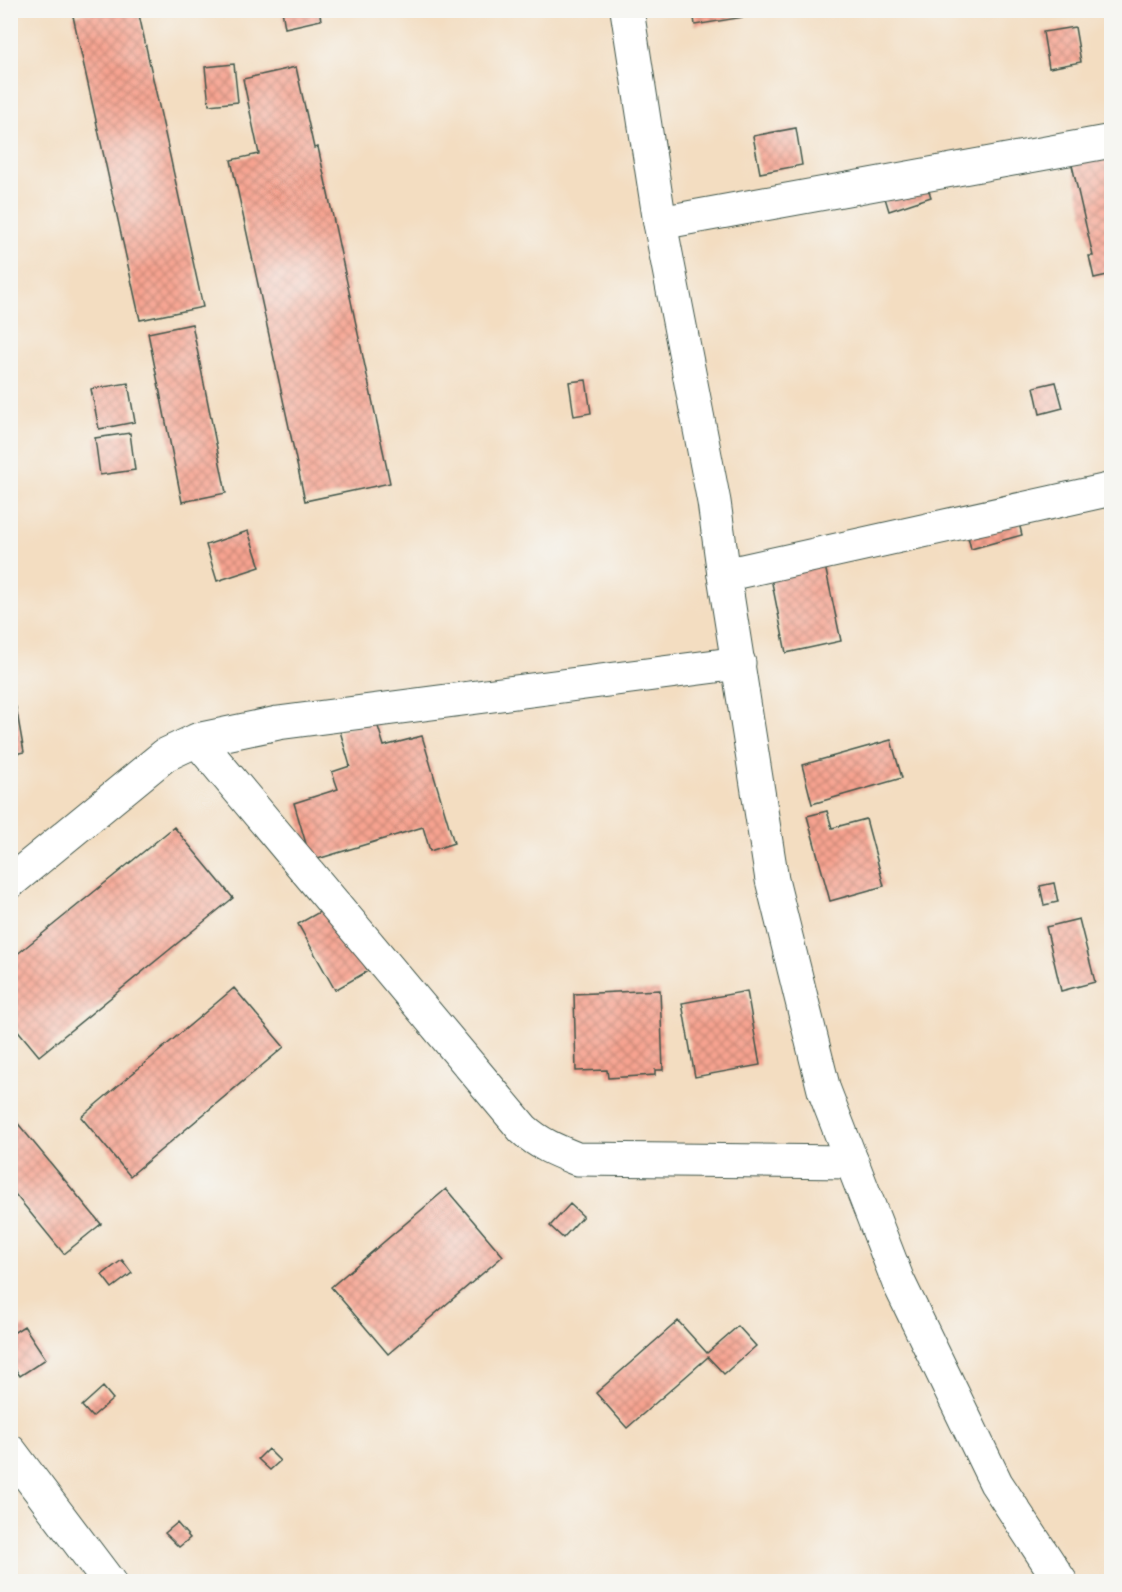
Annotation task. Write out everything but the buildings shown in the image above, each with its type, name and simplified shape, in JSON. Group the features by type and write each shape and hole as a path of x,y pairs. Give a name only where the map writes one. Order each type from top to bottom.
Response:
{"street":[{"path":"627,10 660,223 714,502 772,880 824,1090 898,1281 996,1483 1061,1581"},
{"path":"660,223 1112,141"},
{"path":"724,575 1112,489"},
{"path":"10,882 165,755 197,740 278,723 738,663"},
{"path":"197,740 534,1139 578,1159 852,1162"},
{"path":"10,1452 109,1581"}]}
